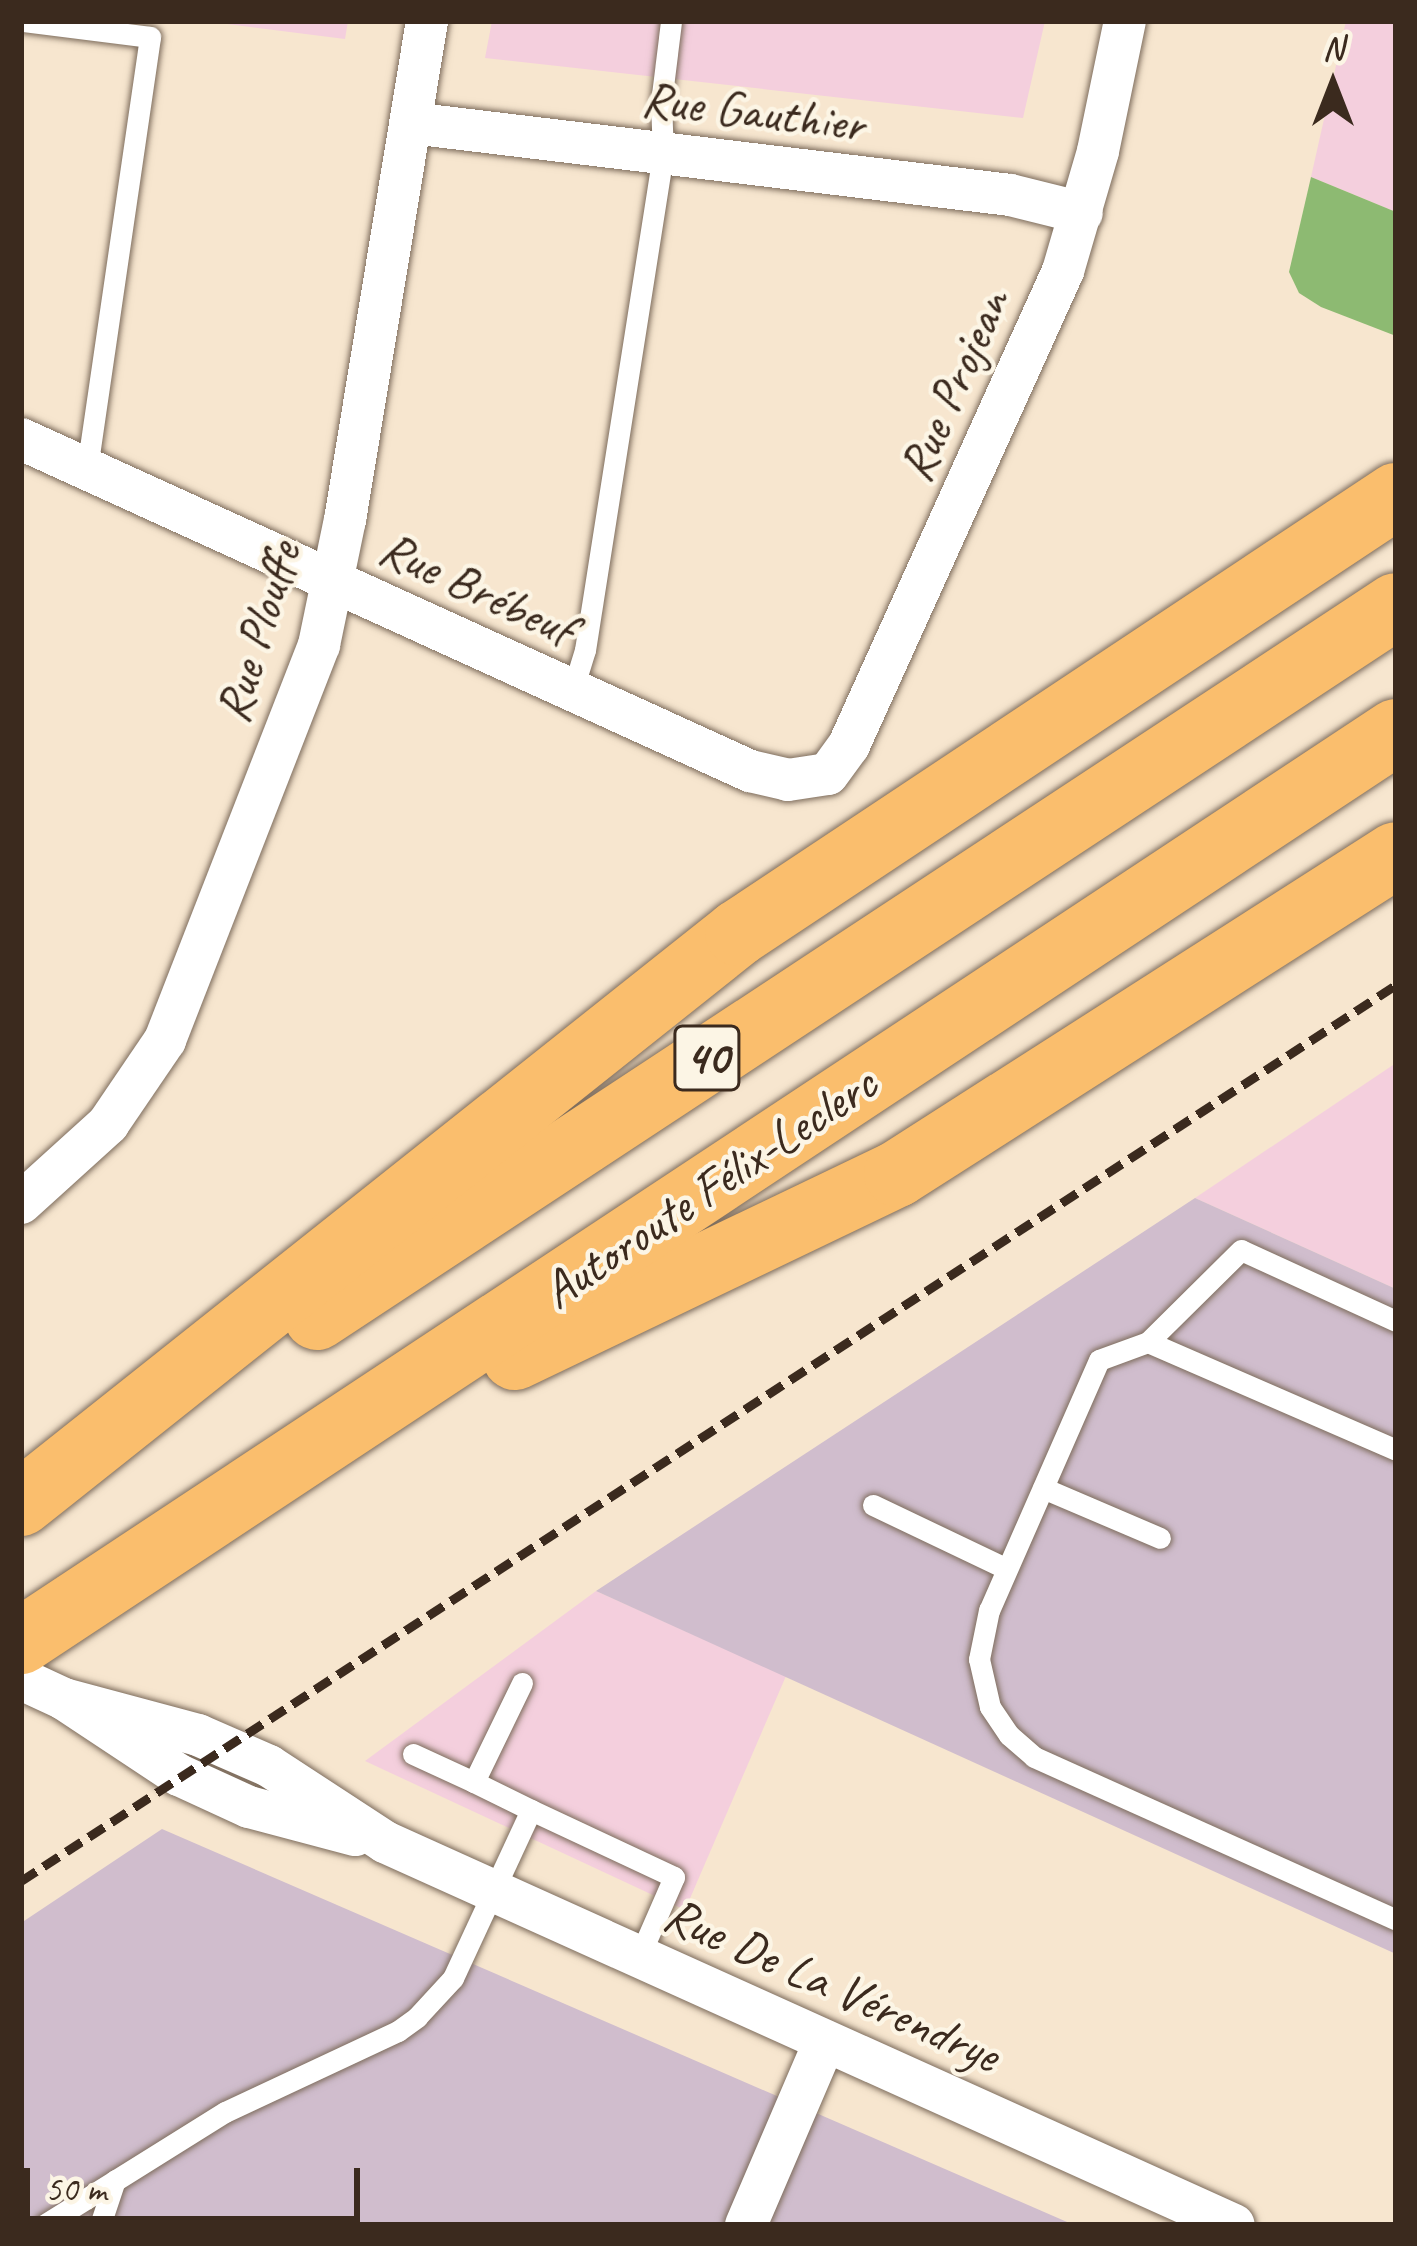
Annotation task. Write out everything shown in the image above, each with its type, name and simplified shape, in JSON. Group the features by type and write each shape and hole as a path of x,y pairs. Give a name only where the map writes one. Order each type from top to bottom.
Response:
{"highway":[{"path":"21,1503 738,933 1396,496"},
{"name":"40","path":"21,1514 1396,606"},
{"name":"Autoroute Félix-Leclerc","path":"38,1629 1396,732"},
{"path":"290,1464 896,1174 1396,855"}],"street":[{"name":"Rue Plouffe","path":"21,1204 108,1124 165,1040 319,645 334,581 427,21"},
{"name":"Rue Projean","path":"828,774 849,745 1017,377 1082,213 1125,21"},
{"name":"Rue Gauthier","path":"410,123 1010,195 1082,213"},
{"name":"Rue Brébeuf","path":"21,439 759,774 788,780 828,774"},
{"name":"Rue De La Vérendrye","path":"21,1679 64,1699 198,1735 269,1766 385,1843 1234,2225"},
{"path":"746,2225 825,2041"}],"lane":[{"path":"22,21 150,37 86,469"},
{"path":"572,692 585,650 663,154 661,104 671,21"},
{"path":"1396,1321 1241,1250 1148,1342 1099,1360 983,1626 979,1659 990,1707 1021,1747 1054,1767 1396,1919"},
{"path":"1148,1342 1396,1450"},
{"path":"1043,1487 1160,1538"},
{"path":"873,1505 1007,1569"},
{"path":"474,1782 522,1683"},
{"path":"413,1754 674,1877 639,1957"},
{"path":"44,2225 225,2111 417,2017 454,1978 531,1810"},
{"path":"100,2225 116,2180"}],"shaded area":[{"path":"204,21 348,21 345,39"},
{"path":"492,21 1045,21 1023,118 485,58"},
{"path":"1346,21 1396,21 1396,212 1311,177"},
{"path":"1396,1063 1396,1289 1195,1198"},
{"path":"1195,1198 1396,1289 1396,1954 596,1591"},
{"path":"596,1591 786,1676 685,1910 365,1761"},
{"path":"162,1829 1074,2225 21,2225 21,1923"}],"green space":[{"path":"1311,177 1396,212 1396,336 1321,307 1299,293 1289,272"}],"railway":[{"path":"21,1881 1396,985"}]}
